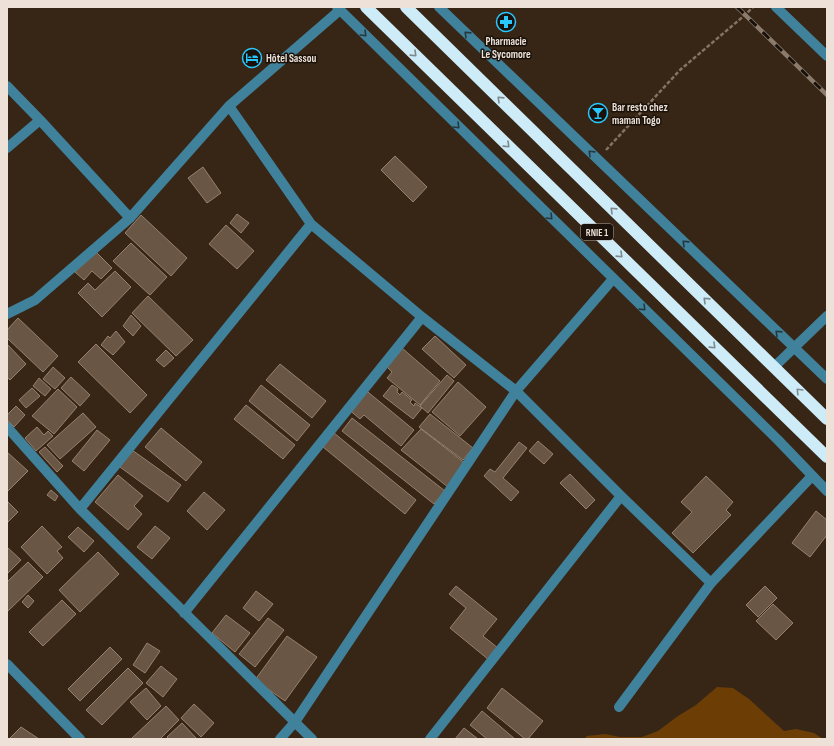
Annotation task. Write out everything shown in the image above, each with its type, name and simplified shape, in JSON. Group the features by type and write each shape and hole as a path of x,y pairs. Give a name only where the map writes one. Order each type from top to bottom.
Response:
{"highway":[{"name":"RNIE 1","path":"366,7 827,457"},
{"name":"RNIE 1","path":"406,7 827,419"}],"street":[{"path":"439,7 827,379"},
{"path":"776,7 827,56"},
{"path":"7,314 35,300 130,218 229,106 338,9 778,440 827,491"},
{"path":"7,86 130,218"},
{"path":"229,106 311,224 422,317 516,391 711,583"},
{"path":"7,148 40,120"},
{"path":"80,510 311,224"},
{"path":"280,739 295,722 516,391 613,279"},
{"path":"774,367 827,316"},
{"path":"184,613 422,317"},
{"path":"7,427 80,510 312,739"},
{"path":"619,707 711,583 812,476"},
{"path":"430,739 621,496"},
{"path":"7,664 80,739"}],"path":[{"path":"597,159 680,70 753,7"}],"shaded area":[{"path":"717,687 733,688 749,699 784,731 796,729 814,733 823,739 584,739 587,736 605,734 620,737 642,737 658,731 696,705"}],"building":[{"path":"395,156 427,187 413,202 381,170"},
{"path":"203,167 221,193 207,203 188,178"},
{"path":"237,214 249,223 241,233 230,223"},
{"path":"141,215 187,258 171,276 125,233"},
{"path":"226,225 254,251 237,269 209,244"},
{"path":"131,243 167,277 150,295 113,261"},
{"path":"96,252 112,268 101,279 92,271 84,280 75,272"},
{"path":"115,271 131,287 102,317 78,293 88,283 95,290"},
{"path":"148,296 193,340 176,356 132,313"},
{"path":"131,315 141,326 133,336 123,326"},
{"path":"18,318 58,356 43,372 7,338 7,330"},
{"path":"116,331 125,342 113,355 101,345 108,336 110,338"},
{"path":"435,336 466,365 454,378 422,349"},
{"path":"7,344 26,364 10,380 7,377"},
{"path":"96,344 147,395 130,413 78,362"},
{"path":"402,348 440,381 420,405 387,378 392,372 386,366"},
{"path":"166,350 174,358 164,367 156,360"},
{"path":"280,364 326,401 312,418 266,380"},
{"path":"53,367 65,378 55,389 43,379"},
{"path":"447,375 454,381 428,413 420,406"},
{"path":"71,377 90,395 80,406 61,388"},
{"path":"39,378 51,389 45,396 33,386"},
{"path":"458,382 486,407 460,436 432,412"},
{"path":"261,385 310,425 297,441 249,401"},
{"path":"392,385 398,389 397,392 400,395 402,392 412,400 410,402 414,406 415,403 422,408 413,419 383,396"},
{"path":"32,388 40,396 26,408 19,400"},
{"path":"363,388 414,430 401,446 364,415 360,419 347,408"},
{"path":"58,389 77,407 54,434 32,416"},
{"path":"246,405 295,445 283,459 234,419"},
{"path":"16,406 25,415 14,427 7,420 7,415"},
{"path":"83,413 96,427 60,459 47,445"},
{"path":"430,414 473,448 463,460 419,427"},
{"path":"352,418 445,491 434,504 342,431"},
{"path":"37,427 44,435 48,431 53,436 36,451 25,438"},
{"path":"161,428 202,462 186,481 145,447"},
{"path":"421,429 466,464 448,487 401,450"},
{"path":"97,430 110,440 84,471 72,461"},
{"path":"334,433 416,500 405,514 323,447"},
{"path":"538,441 553,454 544,464 529,451"},
{"path":"519,442 527,448 503,478 519,492 511,501 484,476 490,469 495,472"},
{"path":"45,447 63,466 57,472 39,452"},
{"path":"132,450 181,485 168,502 120,467"},
{"path":"7,452 28,471 7,492"},
{"path":"570,474 595,500 586,509 560,483"},
{"path":"118,475 143,496 134,506 142,514 128,530 95,502"},
{"path":"706,476 733,502 726,510 731,515 693,553 672,533 692,512 681,502"},
{"path":"51,490 58,496 55,501 47,495"},
{"path":"204,492 225,510 207,530 187,511"},
{"path":"7,501 18,512 7,523"},
{"path":"816,511 827,520 827,535 810,557 792,543"},
{"path":"42,526 62,547 57,551 63,558 47,574 21,547"},
{"path":"155,526 170,538 152,559 137,547"},
{"path":"78,527 94,541 84,552 68,537"},
{"path":"7,547 21,560 7,574"},
{"path":"98,552 119,574 80,612 59,590"},
{"path":"28,562 43,577 7,612 7,582"},
{"path":"456,586 497,619 483,636 498,648 489,660 450,628 466,608 449,594"},
{"path":"765,586 777,598 758,617 746,605"},
{"path":"256,591 273,604 259,621 243,608"},
{"path":"28,595 34,601 28,608 22,602"},
{"path":"62,600 76,614 43,646 29,632"},
{"path":"773,604 793,623 776,640 756,621"},
{"path":"226,615 250,633 235,652 212,633"},
{"path":"268,618 284,630 255,667 239,654"},
{"path":"287,636 317,657 285,701 255,680"},
{"path":"147,643 160,651 145,673 133,665"},
{"path":"110,647 122,659 80,701 68,689"},
{"path":"161,666 177,679 163,697 146,683"},
{"path":"128,668 143,683 102,725 86,710"},
{"path":"146,688 161,706 147,720 130,702"},
{"path":"502,688 543,721 528,739 525,739 487,708"},
{"path":"194,704 214,723 201,737 181,718"},
{"path":"166,706 179,720 160,739 131,739"},
{"path":"482,711 515,739 487,739 470,725"},
{"path":"182,723 197,739 169,739 167,737"},
{"path":"21,727 39,739 9,739"},
{"path":"464,728 478,739 455,739"}],"railway":[{"path":"737,7 827,95"}],"place":[{"name":"Pharmacie Le Sycomore","path":"506,22"},
{"name":"Hôtel Sassou","path":"252,58"},
{"name":"Bar resto chez maman Togo","path":"598,113"}]}
